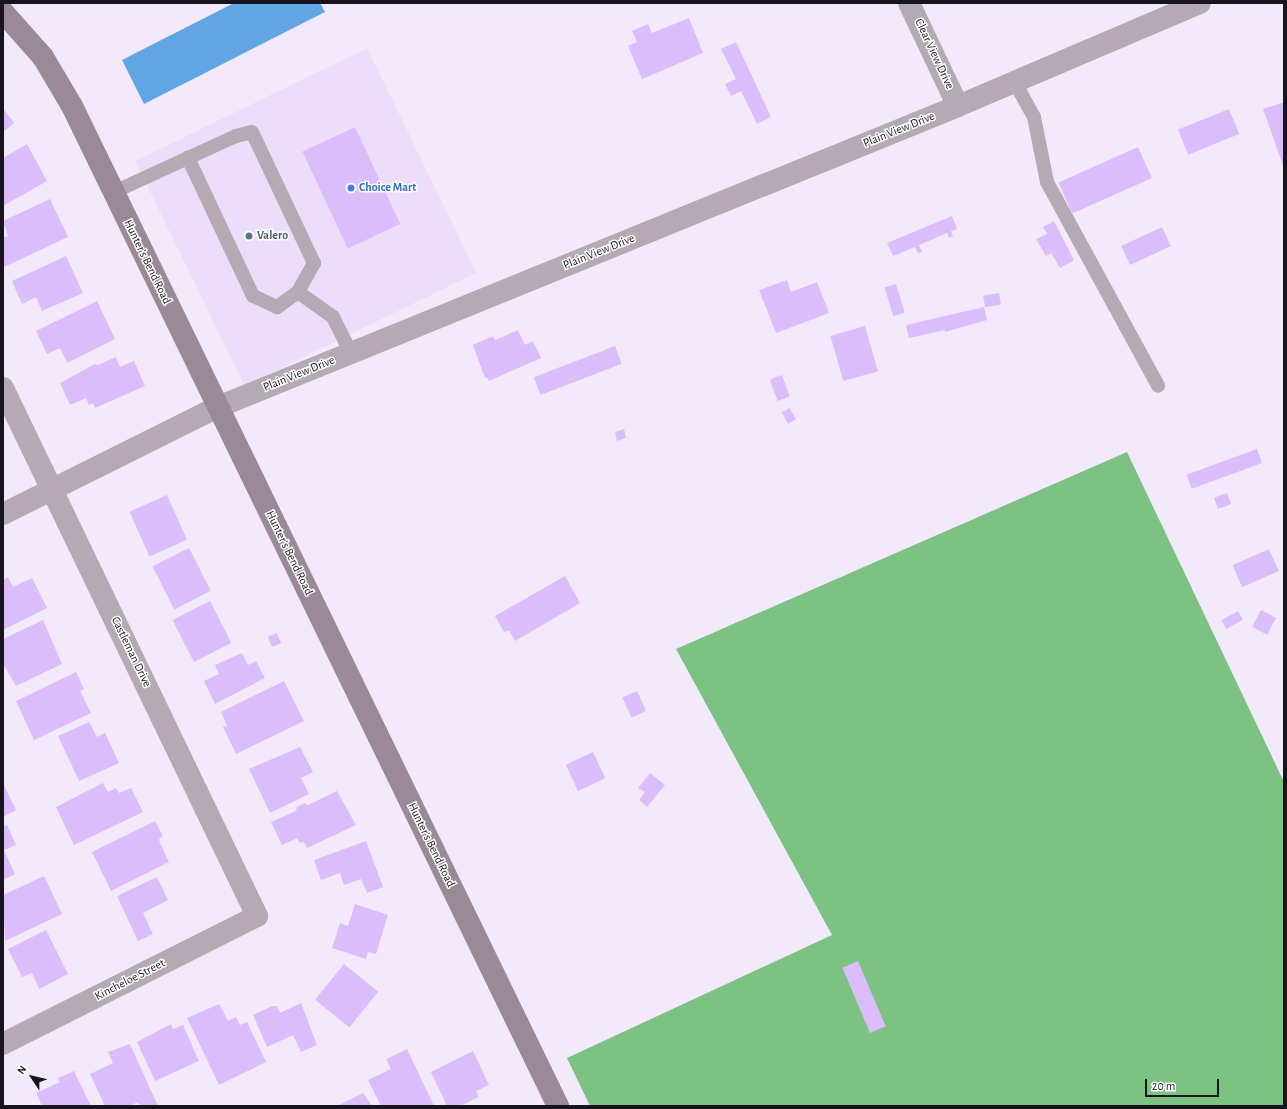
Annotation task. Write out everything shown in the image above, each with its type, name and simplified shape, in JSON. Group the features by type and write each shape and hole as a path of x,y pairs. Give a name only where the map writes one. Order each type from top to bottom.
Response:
{"street":[{"name":"Clear View Drive","path":"910,3 958,106"},
{"name":"Plain View Drive","path":"3,514 218,407 958,106 1200,3"},
{"name":"Hunter's Bend Road","path":"3,12 42,57 72,106 558,1106"},
{"name":"Castleman Drive","path":"3,388 257,916"},
{"name":"Kincheloe Street","path":"3,1044 257,916"}],"lane":[{"path":"1014,81 1034,117 1047,182 1158,386"},
{"path":"114,192 188,158 236,136 252,132 314,263 298,292 277,307 253,296 188,158"},
{"path":"298,292 333,317 351,353"}],"shaded area":[{"path":"367,48 477,273 245,386 135,161"}],"green space":[{"path":"1127,452 1284,782 1284,1106 590,1106 567,1058 832,935 676,649"}],"water":[{"path":"234,3 320,3 325,12 144,104 122,60"}],"building":[{"path":"689,18 703,53 642,79 628,46 637,42 632,31 648,24 652,33"},
{"path":"736,42 771,117 757,124 741,91 731,96 725,84 736,79 721,49"},
{"path":"1284,102 1284,168 1263,109"},
{"path":"3,108 14,123 3,132"},
{"path":"1229,109 1239,134 1188,155 1178,130"},
{"name":"Choice Mart","path":"355,127 400,224 348,248 302,152"},
{"path":"27,144 47,181 3,206 3,158"},
{"path":"1138,147 1152,178 1072,213 1059,182"},
{"path":"50,199 68,237 4,267 3,238 8,236 3,221"},
{"path":"952,216 957,229 951,231 953,236 949,238 947,233 919,245 922,252 918,253 915,247 893,256 887,243"},
{"path":"1054,221 1074,260 1060,268 1051,253 1046,256 1036,239 1047,234 1043,227"},
{"path":"1162,227 1171,246 1130,265 1121,246"},
{"path":"66,256 83,293 42,311 36,297 22,304 12,281"},
{"path":"787,280 791,292 817,282 829,313 776,333 759,290"},
{"path":"896,284 905,313 893,316 885,288"},
{"path":"999,293 1001,305 985,307 983,296"},
{"path":"97,301 115,339 67,363 60,348 47,354 36,331"},
{"path":"984,307 987,320 945,332 945,330 909,338 906,325"},
{"path":"865,326 878,371 843,381 830,336"},
{"path":"518,330 525,345 533,341 541,358 489,381 487,377 485,378 473,345 493,336 495,340"},
{"path":"615,346 622,364 541,395 534,377"},
{"path":"116,357 120,367 134,361 145,386 95,408 93,403 89,405 86,398 70,405 60,383 95,364 98,365"},
{"path":"782,375 790,397 778,401 770,379"},
{"path":"790,408 796,420 788,424 782,412"},
{"path":"624,429 626,438 617,441 615,432"},
{"path":"1257,449 1262,463 1192,489 1187,475"},
{"path":"1227,493 1231,504 1218,509 1214,498"},
{"path":"167,495 187,540 149,556 130,512"},
{"path":"189,548 211,591 174,609 152,567"},
{"path":"1269,549 1279,571 1242,587 1232,565"},
{"path":"565,576 580,603 515,641 509,630 504,632 495,616"},
{"path":"8,577 13,587 32,578 47,608 3,630 3,580"},
{"path":"210,601 231,643 194,662 173,620"},
{"path":"1261,610 1276,618 1267,635 1252,627"},
{"path":"1238,611 1243,620 1226,629 1221,620"},
{"path":"43,620 62,664 16,686 3,664 3,639"},
{"path":"277,633 281,643 272,647 268,637"},
{"path":"242,653 248,665 256,661 265,678 215,704 204,681 219,674 215,665"},
{"path":"76,672 84,689 80,691 91,713 34,740 16,701"},
{"path":"284,681 304,721 236,754 223,727 227,726 221,712"},
{"path":"637,691 646,711 631,718 622,698"},
{"path":"89,722 97,737 105,733 119,763 79,781 58,736"},
{"path":"300,747 313,772 301,778 309,794 270,813 249,769"},
{"path":"593,752 605,778 578,791 566,765"},
{"path":"650,773 665,785 647,807 639,800 645,792 638,788"},
{"path":"3,783 16,810 3,817"},
{"path":"103,783 108,792 116,788 119,793 131,788 143,812 74,845 56,807"},
{"path":"337,791 356,825 307,848 304,842 300,843 297,838 282,845 271,822 296,811 297,807 305,803 308,805"},
{"path":"155,821 163,836 159,839 169,862 111,891 92,852"},
{"path":"7,825 16,845 4,850 15,874 3,880 3,827"},
{"path":"366,841 383,887 367,893 361,879 344,885 340,873 321,880 314,860"},
{"path":"44,876 62,914 5,941 3,895"},
{"path":"157,877 168,900 143,913 153,934 138,941 117,896"},
{"path":"355,904 388,915 376,954 368,952 366,959 332,948 340,923 348,926"},
{"path":"46,930 68,974 39,989 32,973 22,977 8,949"},
{"path":"858,961 886,1026 870,1033 842,968"},
{"path":"344,964 378,992 349,1027 315,1000"},
{"path":"301,1003 317,1045 301,1052 293,1035 267,1047 253,1015 272,1006 277,1006 280,1013"},
{"path":"219,1004 228,1021 236,1017 240,1025 247,1022 266,1062 219,1085 187,1018"},
{"path":"171,1024 173,1029 183,1025 199,1061 155,1081 137,1042"},
{"path":"130,1044 158,1106 140,1106 138,1102 130,1106 105,1106 90,1074 113,1063 108,1052"},
{"path":"407,1049 434,1106 381,1106 368,1080 391,1069 386,1059"},
{"path":"473,1051 489,1085 476,1091 479,1097 460,1106 447,1106 431,1072"},
{"path":"74,1071 91,1106 42,1106 36,1093 60,1082 58,1078"},
{"path":"363,1093 372,1106 337,1106"}],"place":[{"name":"Choice Mart","path":"351,188"},
{"name":"Valero","path":"249,236"}]}
